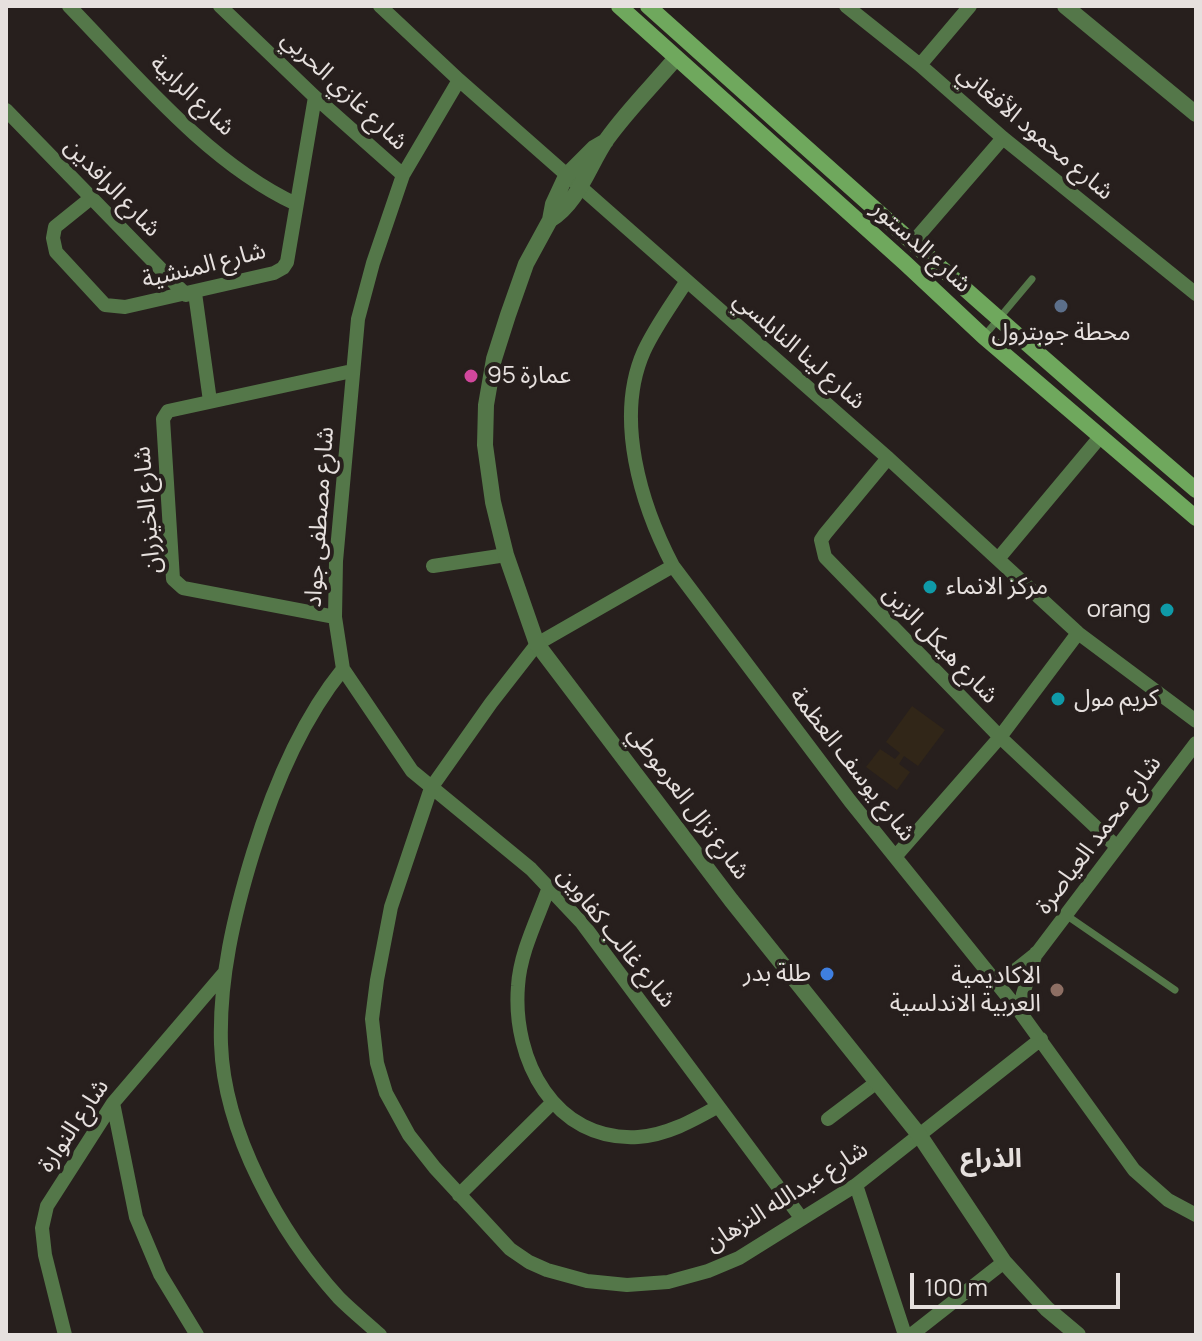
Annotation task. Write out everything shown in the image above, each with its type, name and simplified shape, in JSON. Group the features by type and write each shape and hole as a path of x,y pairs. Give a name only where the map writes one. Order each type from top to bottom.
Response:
{"main road":[{"name":"شارع الدستور","path":"619,6 984,337 1196,518"},
{"name":"شارع الدستور","path":"648,6 998,321 1196,490"}],"street":[{"name":"شارع الرابية","path":"69,6 209,145 259,184 296,204"},
{"name":"شارع غازي الحربي","path":"220,6 315,97 403,175"},
{"name":"شارع لينا النابلسي","path":"380,6 573,182 888,458 1078,633 1196,721"},
{"name":"شارع محمود الأفغاني","path":"846,6 1196,294"},
{"path":"920,65 970,6"},
{"path":"1065,6 1196,114"},
{"name":"شارع نزال العرموطي","path":"676,58 573,182 557,215 550,220 526,264 508,315 494,359 486,405 488,477 506,555 537,644 731,900 920,1136 1004,1262 1047,1309 1078,1335"},
{"name":"شارع مصطفى جواد","path":"343,669 335,617 336,561 352,371 362,305 403,175 459,80"},
{"name":"شارع المنشية","path":"91,198 55,227 53,238 56,252 105,305 125,307 274,273 287,262 315,97"},
{"name":"شارع الرافدين","path":"6,110 190,294"},
{"path":"913,242 1003,138"},
{"name":"شارع يوسف العظمة","path":"686,282 644,352 633,409 635,470 656,533 673,566 850,801 1041,1039 1134,1170 1168,1200 1196,1215"},
{"path":"190,294 210,401"},
{"name":"شارع الخيزران","path":"335,617 183,588 173,579 163,419 168,411 352,371"},
{"path":"998,559 1100,437"},
{"name":"شارع هيكل الزبن","path":"888,458 821,540 825,557 1000,737 1116,846"},
{"path":"433,566 506,555"},
{"name":"شارع عبدالله النزهان","path":"673,566 537,644 431,788 391,907 372,1019 377,1063 386,1093 409,1135 510,1249 529,1262 587,1281 627,1285 668,1282 739,1258 856,1185 1041,1039"},
{"path":"895,857 1000,737 1078,633"},
{"path":"343,669 313,708 263,821 244,882 225,972 221,1044 225,1085 239,1131 261,1184 293,1238 340,1298 380,1335"},
{"name":"شارع غالب كفاوين","path":"343,669 403,758 431,788 505,846 582,923 802,1219"},
{"name":"شارع محمد العياصرة","path":"998,984 1037,953 1196,743"},
{"path":"549,887 525,951 517,995 524,1051 539,1086 552,1103 577,1122 606,1135 621,1137 667,1132 717,1107"},
{"name":"شارع محمد العياصرة","path":"1020,1012 1037,953"},
{"name":"شارع النوارة","path":"65,1335 45,1255 42,1228 47,1206 113,1103 225,972"},
{"path":"828,1119 877,1082"},
{"path":"113,1103 136,1217 160,1274 197,1335"},
{"path":"459,1195 552,1103"},
{"path":"856,1185 905,1335"},
{"path":"911,1335 1004,1262"}],"lane":[{"path":"984,337 1032,279"},
{"path":"1066,915 1175,990"}],"shaded area":[{"path":"912,706 945,730 918,766 904,756 899,764 910,772 897,790 866,767 880,749 895,759 900,753 886,742"}],"place":[{"name":"محطة جوبترول","path":"1061,306"},
{"name":"عمارة 95","path":"471,376"},
{"name":"مركز الانماء","path":"930,587"},
{"name":"orang","path":"1167,610"},
{"name":"كريم مول","path":"1058,699"},
{"name":"طلة بدر","path":"827,974"},
{"name":"الاكاديمية العربية الاندلسية","path":"1057,990"}],"district":[{"name":"الذراع","path":"991,1160"}]}
